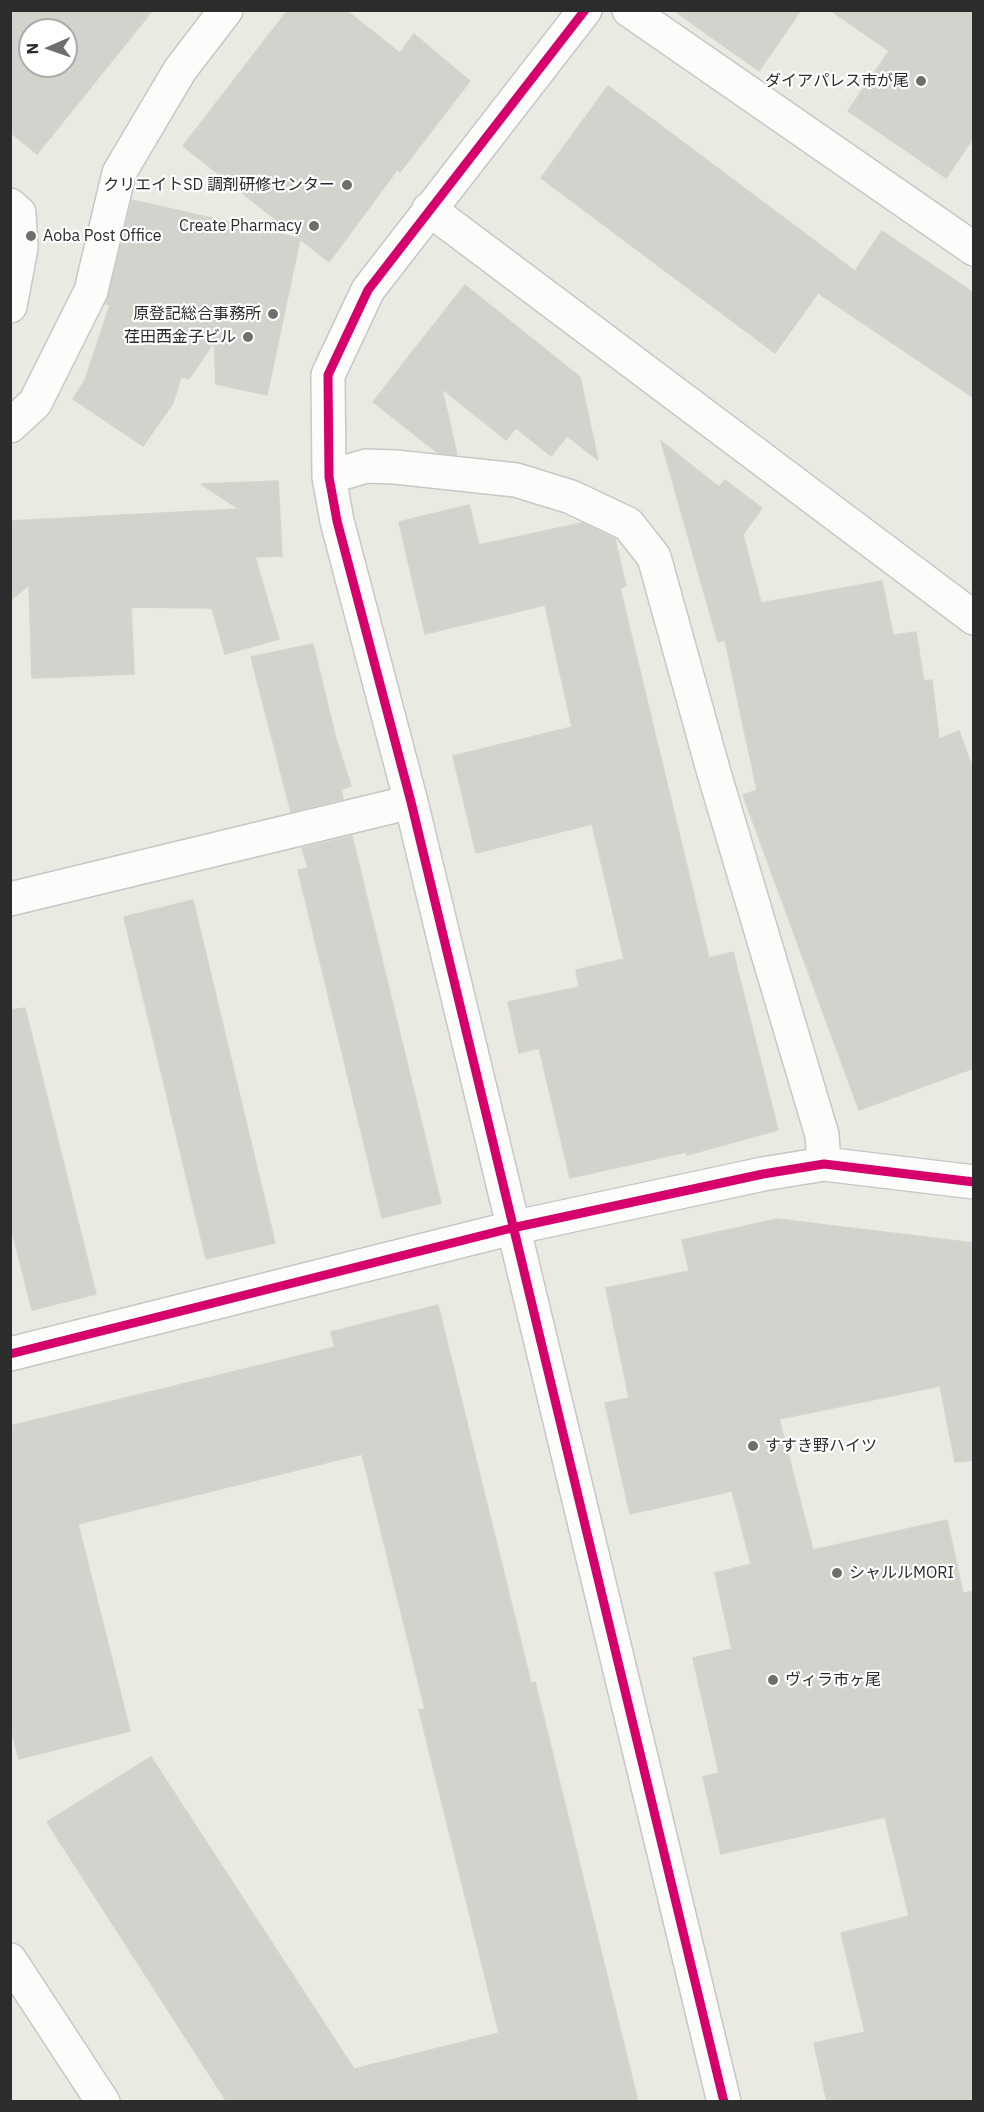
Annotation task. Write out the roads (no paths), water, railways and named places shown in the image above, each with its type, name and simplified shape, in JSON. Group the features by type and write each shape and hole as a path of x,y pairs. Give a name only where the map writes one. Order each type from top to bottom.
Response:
{"street":[{"path":"10,426 35,403 91,291 119,173 180,70 226,10"},
{"path":"585,10 368,290 328,375 329,477 337,521 411,802 724,2102"},
{"path":"628,10 974,249"},
{"path":"10,205 20,213 21,248 10,306"},
{"path":"429,209 974,618"},
{"path":"329,477 366,466 516,480 571,497 628,524 654,557 714,773 822,1135 824,1164"},
{"path":"10,898 411,802"},
{"path":"10,1354 512,1228 824,1164 974,1182"},
{"path":"10,1960 103,2102"}],"place":[{"name":"ダイアパレス市が尾","path":"921,81"},
{"name":"クリエイトSD 調剤研修センター","path":"347,185"},
{"name":"Create Pharmacy","path":"314,226"},
{"name":"Aoba Post Office","path":"31,236"},
{"name":"原登記総合事務所","path":"273,314"},
{"name":"荏田西金子ビル","path":"248,337"},
{"name":"すすき野ハイツ","path":"753,1446"},
{"name":"シャルルMORI","path":"837,1573"},
{"name":"ヴィラ市ヶ尾","path":"773,1680"}]}
